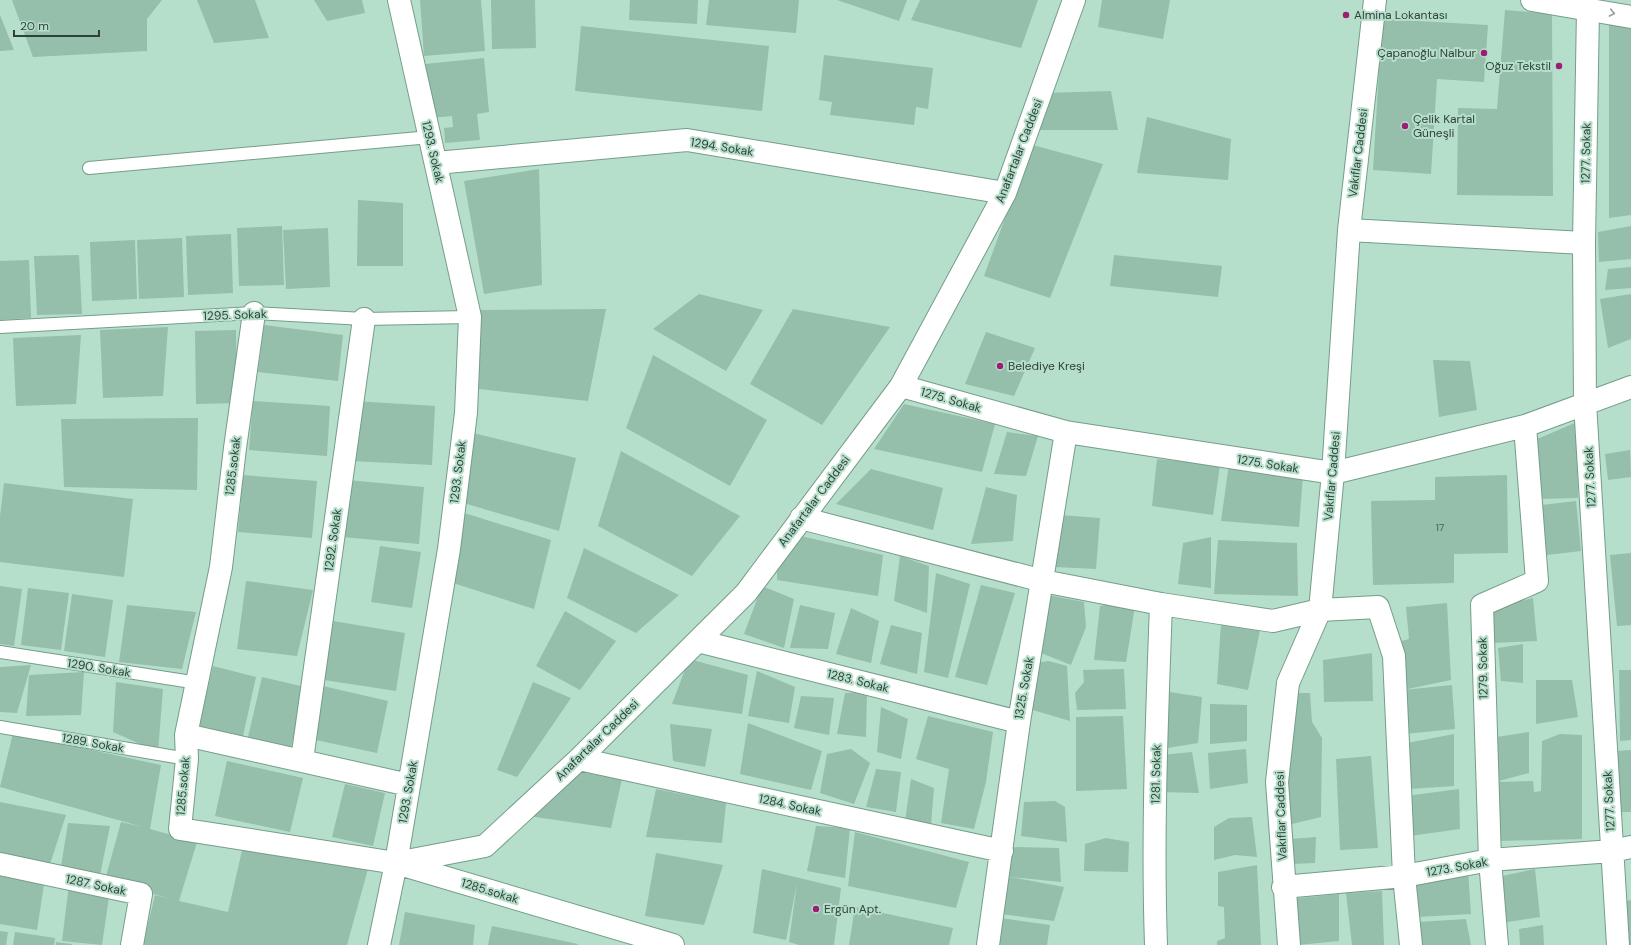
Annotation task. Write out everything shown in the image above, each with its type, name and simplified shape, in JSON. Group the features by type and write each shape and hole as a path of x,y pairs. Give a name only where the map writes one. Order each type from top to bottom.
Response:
{"street":[{"name":"1293. Sokak","path":"379,945 396,863 449,549 466,412 470,317 399,0"},
{"name":"Anafartalar Caddesi","path":"396,863 485,846 579,759 746,593 901,386 1005,193 1074,0"},
{"name":"Vakıflar Caddesi","path":"1289,945 1283,887 1277,782 1288,683 1320,610 1333,474 1349,230 1375,0"},
{"path":"1532,0 1631,17"},
{"name":"1277. Sokak","path":"1588,9 1584,243 1585,403 1621,849 1618,945"},
{"name":"1294. Sokak","path":"436,163 687,140 1005,193"},
{"path":"1349,230 1584,243"},
{"name":"1285.sokak","path":"254,313 221,567 186,735 187,759 180,829 396,863 673,945"},
{"name":"1292. Sokak","path":"302,760 364,319"},
{"name":"1275. Sokak","path":"901,386 1066,432 1333,474 1525,426 1631,387"},
{"name":"1279. Sokak","path":"1497,945 1490,860 1482,605 1536,581 1525,426"},
{"name":"1325. Sokak","path":"988,945 1019,722 1066,432"},
{"path":"801,518 1043,581 1161,604 1273,621 1320,610 1378,607 1394,656 1404,876 1411,945"},
{"name":"1281. Sokak","path":"1156,945 1154,907 1156,754 1161,604"},
{"name":"1283. Sokak","path":"698,641 1019,722"},
{"path":"186,735 409,785"},
{"name":"1284. Sokak","path":"579,759 1002,851"},
{"name":"1273. Sokak","path":"1283,887 1404,876 1490,860 1621,849"},
{"name":"1287. Sokak","path":"0,864 141,894 132,945"}],"lane":[{"path":"89,168 430,137"},
{"name":"1295. Sokak","path":"0,327 254,313 364,319 470,317"},
{"name":"1290. Sokak","path":"0,652 198,683"},
{"name":"1289. Sokak","path":"0,727 187,759"}],"building":[{"path":"12,0 162,0 147,19 147,51 33,57"},
{"path":"197,0 255,0 269,38 214,43"},
{"path":"314,0 362,0 365,13 327,21"},
{"path":"420,0 481,0 485,51 424,56"},
{"path":"491,0 535,0 536,48 492,49"},
{"path":"630,0 698,0 697,24 629,20"},
{"path":"709,0 799,0 796,33 706,25"},
{"path":"837,0 907,0 899,21"},
{"path":"920,0 1038,0 1021,48 911,20"},
{"path":"1102,0 1170,0 1163,39 1098,27"},
{"path":"1505,10 1552,14 1553,196 1457,195 1458,108 1497,109"},
{"path":"0,15 14,50 0,51"},
{"name":"Çelik Kartal Güneşli","path":"1382,19 1488,25 1484,82 1437,79 1431,174 1373,170"},
{"path":"1609,23 1631,26 1631,215 1609,218"},
{"path":"581,26 769,46 762,111 575,91"},
{"path":"824,55 933,68 928,109 916,107 914,125 830,115 832,102 819,100"},
{"path":"484,58 489,112 477,114 480,140 445,143 444,128 453,127 452,116 431,118 425,64"},
{"path":"1111,91 1118,130 1039,130 1045,93"},
{"path":"1147,117 1231,139 1228,180 1137,173"},
{"path":"1029,144 1103,164 1050,298 984,276 1028,155"},
{"path":"539,169 542,285 484,294 464,181"},
{"path":"358,200 403,203 403,266 357,266"},
{"path":"282,226 284,285 239,286 237,228"},
{"path":"1631,226 1631,259 1599,262 1598,232"},
{"path":"328,228 330,287 286,289 283,230"},
{"path":"231,234 233,293 188,295 186,236"},
{"path":"182,238 184,297 139,299 137,240"},
{"path":"135,240 137,299 92,301 90,242"},
{"path":"79,255 82,314 37,315 34,256"},
{"path":"1114,255 1222,266 1218,297 1110,286"},
{"path":"29,260 31,318 0,320 0,261"},
{"path":"1631,267 1631,288 1605,290 1608,269"},
{"path":"699,294 763,310 726,371 653,329"},
{"path":"1631,294 1631,339 1608,348 1600,299"},
{"path":"606,309 588,401 479,389 480,310"},
{"path":"793,309 890,327 822,425 750,384"},
{"path":"264,325 343,335 338,381 258,372"},
{"path":"168,327 163,396 103,398 100,330"},
{"path":"236,330 237,403 196,404 195,331"},
{"name":"Belediye Kreşi","path":"986,332 1035,348 1014,396 965,384"},
{"path":"81,335 76,404 16,406 13,338"},
{"path":"653,355 767,420 730,486 626,428"},
{"path":"1433,360 1470,361 1477,410 1439,417"},
{"path":"253,401 330,406 327,456 249,450"},
{"path":"354,401 435,406 432,465 351,461"},
{"path":"904,404 995,424 982,472 874,449"},
{"path":"198,418 197,490 64,487 61,419"},
{"path":"1577,422 1578,498 1536,499 1535,440"},
{"path":"1007,432 1038,436 1026,476 994,474"},
{"path":"473,433 576,458 559,531 460,502"},
{"path":"1630,450 1631,477 1608,480 1605,454"},
{"path":"621,451 740,516 692,576 598,526"},
{"path":"1157,459 1220,465 1213,515 1152,506"},
{"path":"1229,464 1303,475 1299,527 1221,521"},
{"path":"871,469 943,488 933,530 836,504"},
{"path":"243,475 317,481 312,538 238,532"},
{"path":"1507,475 1508,553 1454,554 1454,583 1373,585 1371,501 1435,500 1435,477"},
{"path":"347,480 424,487 419,544 342,537"},
{"path":"4,483 133,499 124,577 0,562 0,516"},
{"path":"986,487 1017,495 1013,541 971,544"},
{"path":"1576,501 1581,551 1538,556 1533,506"},
{"path":"461,512 551,540 534,609 450,582"},
{"path":"1060,515 1100,518 1096,569 1055,567"},
{"path":"801,536 883,555 878,596 777,580 777,565"},
{"path":"1211,537 1211,588 1178,584 1183,543"},
{"path":"1218,540 1297,543 1298,596 1214,594"},
{"path":"380,546 421,552 412,608 371,602"},
{"path":"584,548 679,595 636,633 567,598"},
{"path":"1631,553 1631,625 1617,626 1610,555"},
{"path":"900,556 929,566 927,613 894,601"},
{"path":"936,573 970,584 948,678 924,672"},
{"path":"246,581 313,590 297,656 237,649"},
{"path":"981,585 1015,593 987,685 955,677"},
{"path":"0,586 22,589 14,646 0,644"},
{"path":"762,586 794,599 784,648 744,634"},
{"path":"28,588 69,593 61,650 21,645"},
{"path":"72,594 113,600 105,657 64,651"},
{"path":"1048,595 1084,602 1086,627 1071,665 1041,653"},
{"path":"1533,598 1537,641 1493,643 1492,608"},
{"path":"1116,603 1135,606 1126,662 1094,660 1100,606"},
{"path":"1447,603 1451,680 1403,690 1452,685 1455,729 1404,734 1398,642 1409,639 1406,607"},
{"path":"127,605 196,612 182,669 119,662"},
{"path":"800,605 835,613 828,649 790,648"},
{"path":"851,608 879,621 871,663 836,654"},
{"path":"565,611 616,641 580,690 536,666"},
{"path":"333,621 405,633 396,691 324,680"},
{"path":"1221,623 1261,625 1248,690 1217,684"},
{"path":"891,625 922,633 917,674 880,664"},
{"path":"1523,644 1523,683 1501,681 1498,648"},
{"path":"1372,653 1373,701 1324,702 1323,660"},
{"path":"689,659 748,675 742,714 672,704"},
{"path":"1049,661 1067,666 1070,721 1026,708 1033,663"},
{"path":"31,665 17,713 0,712 0,667"},
{"path":"213,666 256,677 243,736 199,726"},
{"path":"1124,669 1126,709 1077,710 1075,693 1084,682 1083,670"},
{"path":"1619,670 1631,670 1631,740 1620,741"},
{"path":"757,671 795,687 789,723 748,716"},
{"path":"84,672 81,715 26,716 29,675"},
{"path":"262,677 305,687 291,747 248,737"},
{"path":"1536,680 1572,680 1578,717 1536,724"},
{"path":"116,682 163,689 158,752 113,732"},
{"path":"533,682 571,698 517,777 497,770"},
{"path":"323,686 388,701 377,753 311,739"},
{"path":"1163,691 1202,697 1198,743 1161,749"},
{"path":"867,692 866,737 837,734 845,693"},
{"path":"1296,693 1310,693 1312,722 1322,738 1321,817 1288,825 1283,783"},
{"path":"801,696 834,698 829,735 794,728"},
{"path":"1210,704 1247,705 1247,741 1210,744"},
{"path":"881,707 908,719 901,759 877,752"},
{"path":"928,716 993,732 986,782 974,829 941,823 949,769 916,759"},
{"path":"1123,716 1127,789 1076,791 1076,717"},
{"path":"748,723 822,751 811,790 740,774"},
{"path":"670,724 712,729 705,767 673,761"},
{"path":"1529,732 1529,773 1495,782 1490,738"},
{"path":"13,733 161,765 150,829 197,842 179,901 228,912 243,846 368,869 347,945 143,945 155,895 171,899 105,880 121,822 143,827 0,787"},
{"path":"1454,734 1454,786 1409,789 1407,743"},
{"path":"1560,734 1582,735 1582,839 1498,841 1495,782 1533,781 1534,792 1541,791 1542,741"},
{"path":"851,749 870,763 854,804 820,793 827,754"},
{"path":"1246,749 1248,783 1210,789 1208,753"},
{"path":"1631,750 1631,812 1617,812 1616,751"},
{"path":"1192,752 1199,793 1161,792 1161,755"},
{"path":"1371,756 1378,848 1340,850 1336,759"},
{"path":"227,761 303,778 290,832 215,816"},
{"path":"876,769 901,772 896,812 866,807"},
{"path":"567,770 622,779 611,828 528,816"},
{"path":"911,779 934,788 931,825 905,821"},
{"path":"345,784 385,793 373,846 332,837"},
{"path":"656,789 726,803 722,843 646,837"},
{"path":"1459,789 1460,829 1410,836 1406,796"},
{"path":"1055,801 1065,807 1067,842 1021,836 1024,802"},
{"path":"0,802 66,815 50,864 0,854"},
{"path":"1252,817 1257,857 1235,855 1214,860 1214,827 1229,818"},
{"path":"68,823 110,826 100,875 61,866"},
{"path":"816,826 850,828 845,878 807,871"},
{"path":"855,832 969,862 956,908 848,886"},
{"path":"1316,837 1315,863 1291,864 1291,839"},
{"path":"1106,838 1129,842 1128,872 1084,871 1085,844"},
{"path":"1010,847 1059,848 1061,882 1010,877 1064,887 1054,921 1001,914"},
{"path":"656,853 723,865 704,925 645,916"},
{"path":"1257,865 1261,945 1217,945 1217,941 1225,938 1224,907 1218,906 1218,872"},
{"path":"0,868 45,878 37,930 0,924"},
{"path":"762,869 841,888 834,945 799,945 789,942 797,883 786,940 753,933"},
{"path":"1535,869 1540,917 1501,923 1497,877"},
{"path":"1468,870 1471,914 1417,917 1415,880"},
{"path":"69,885 110,890 102,945 62,941"},
{"path":"1382,891 1384,945 1352,945 1346,893"},
{"path":"1339,894 1339,941 1298,945 1291,899"},
{"path":"1631,900 1631,945 1625,945 1621,902"},
{"path":"855,907 953,928 949,945 849,945"},
{"path":"405,912 475,925 473,945 399,945"},
{"path":"1001,918 1050,925 1047,945 997,945"},
{"path":"1466,919 1471,945 1419,945 1418,922"},
{"path":"1543,925 1544,945 1520,945 1519,929"},
{"path":"492,926 578,944 578,945 488,945"},
{"path":"0,931 8,932 6,945 0,945"},
{"path":"15,932 55,938 54,945 13,945"},
{"path":"56,942 72,944 72,945 56,945"}],"place":[{"name":"Almina Lokantası","path":"1346,15"},
{"name":"Çapanoğlu Nalbur","path":"1484,53"},
{"name":"Oğuz Tekstil","path":"1559,66"},
{"name":"Çelik Kartal Güneşli","path":"1405,126"},
{"name":"Belediye Kreşi","path":"1000,366"},
{"name":"Ergün Apt.","path":"816,909"}]}
